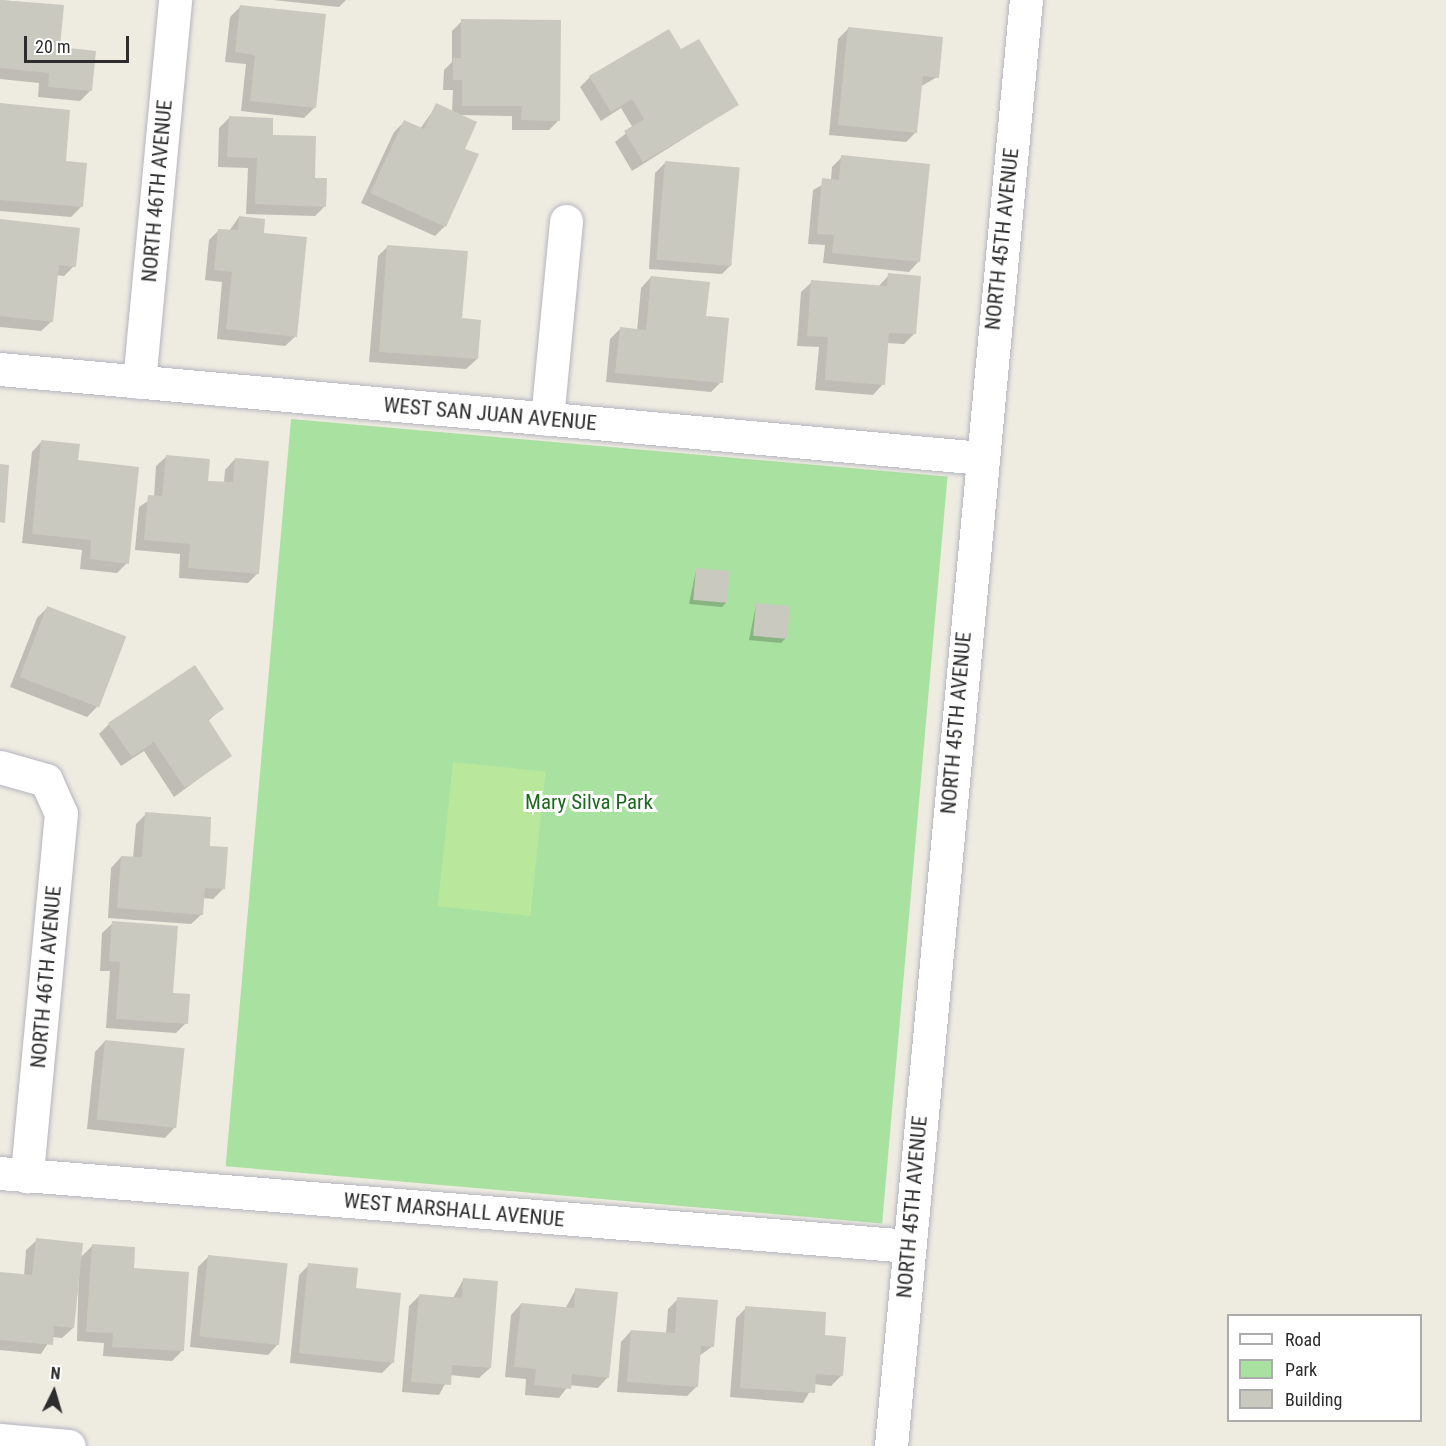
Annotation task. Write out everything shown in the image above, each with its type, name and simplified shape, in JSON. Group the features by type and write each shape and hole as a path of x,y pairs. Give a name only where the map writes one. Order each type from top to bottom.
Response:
{"street":[{"name":"NORTH 46TH AVENUE","path":"139,382 175,0"},
{"name":"NORTH 45TH AVENUE","path":"891,1446 981,458 1026,0"},
{"path":"547,419 566,221"},
{"name":"WEST SAN JUAN AVENUE","path":"0,369 981,458"},
{"name":"NORTH 46TH AVENUE","path":"0,767 46,780 61,813 14,1175"},
{"name":"WEST MARSHALL AVENUE","path":"14,1175 909,1246"},
{"path":"0,1440 69,1446"}],"green space":[{"name":"Mary Silva Park","path":"291,419 947,476 882,1224 226,1166"},
{"path":"453,762 545,772 530,916 438,906"}],"building":[{"path":"0,0 64,5 60,47 96,51 92,91 48,87 49,73 0,68"},
{"path":"240,5 326,14 316,108 250,101 255,55 235,52"},
{"path":"461,19 561,20 560,121 521,120 522,106 462,106 462,80 453,80 453,58 461,58"},
{"path":"848,27 943,37 939,78 923,76 917,133 838,125"},
{"path":"669,29 681,49 699,39 739,105 643,162 624,131 644,119 632,99 611,112 589,76"},
{"path":"0,103 70,110 66,161 87,163 83,207 0,200"},
{"path":"436,103 477,122 465,149 479,154 446,227 370,193 404,120 424,129"},
{"path":"229,116 273,118 273,135 316,136 315,178 327,178 326,207 255,204 257,158 227,157"},
{"path":"841,155 930,164 920,262 832,253 834,235 817,234 822,178 839,180"},
{"path":"665,161 740,168 731,266 656,260"},
{"path":"239,216 265,219 264,233 307,237 297,337 226,329 232,272 214,270 218,229 238,230"},
{"path":"0,219 80,228 76,267 59,265 53,322 0,316"},
{"path":"387,245 468,251 462,318 481,320 478,359 379,352"},
{"path":"888,273 921,276 916,334 889,333 885,385 825,380 828,337 807,336 811,280 887,286"},
{"path":"651,276 710,282 706,316 729,318 723,383 615,373 620,327 646,330"},
{"path":"41,440 80,444 78,460 139,467 129,564 90,559 91,540 32,534"},
{"path":"166,455 210,459 208,481 233,482 235,458 269,461 259,574 188,568 190,544 144,540 148,495 162,496"},
{"path":"0,464 9,465 5,523 0,522"},
{"path":"696,568 730,571 727,603 693,600"},
{"path":"756,603 790,606 787,639 753,636"},
{"path":"47,606 126,636 99,707 20,677"},
{"path":"195,665 224,709 208,719 232,756 185,788 154,742 132,757 108,723"},
{"path":"145,812 211,817 210,846 228,847 225,889 205,888 203,915 117,908 121,856 142,857"},
{"path":"112,921 178,926 173,993 190,994 188,1024 116,1019 120,962 109,961"},
{"path":"105,1040 185,1048 176,1128 97,1120"},
{"path":"36,1238 83,1243 74,1328 54,1326 53,1345 0,1340 0,1272 32,1275"},
{"path":"92,1244 135,1247 134,1268 189,1272 184,1351 112,1347 113,1333 86,1332"},
{"path":"208,1255 288,1263 279,1345 199,1337"},
{"path":"308,1263 358,1268 356,1288 401,1293 394,1363 299,1353"},
{"path":"463,1278 498,1281 491,1368 452,1365 451,1385 411,1382 419,1294 462,1298"},
{"path":"575,1288 618,1292 609,1378 572,1374 571,1389 534,1385 536,1369 514,1367 521,1303 574,1308"},
{"path":"677,1297 718,1300 714,1347 701,1346 698,1387 627,1382 631,1330 675,1333"},
{"path":"745,1306 826,1312 825,1335 846,1337 843,1376 816,1374 815,1393 740,1388"}]}
